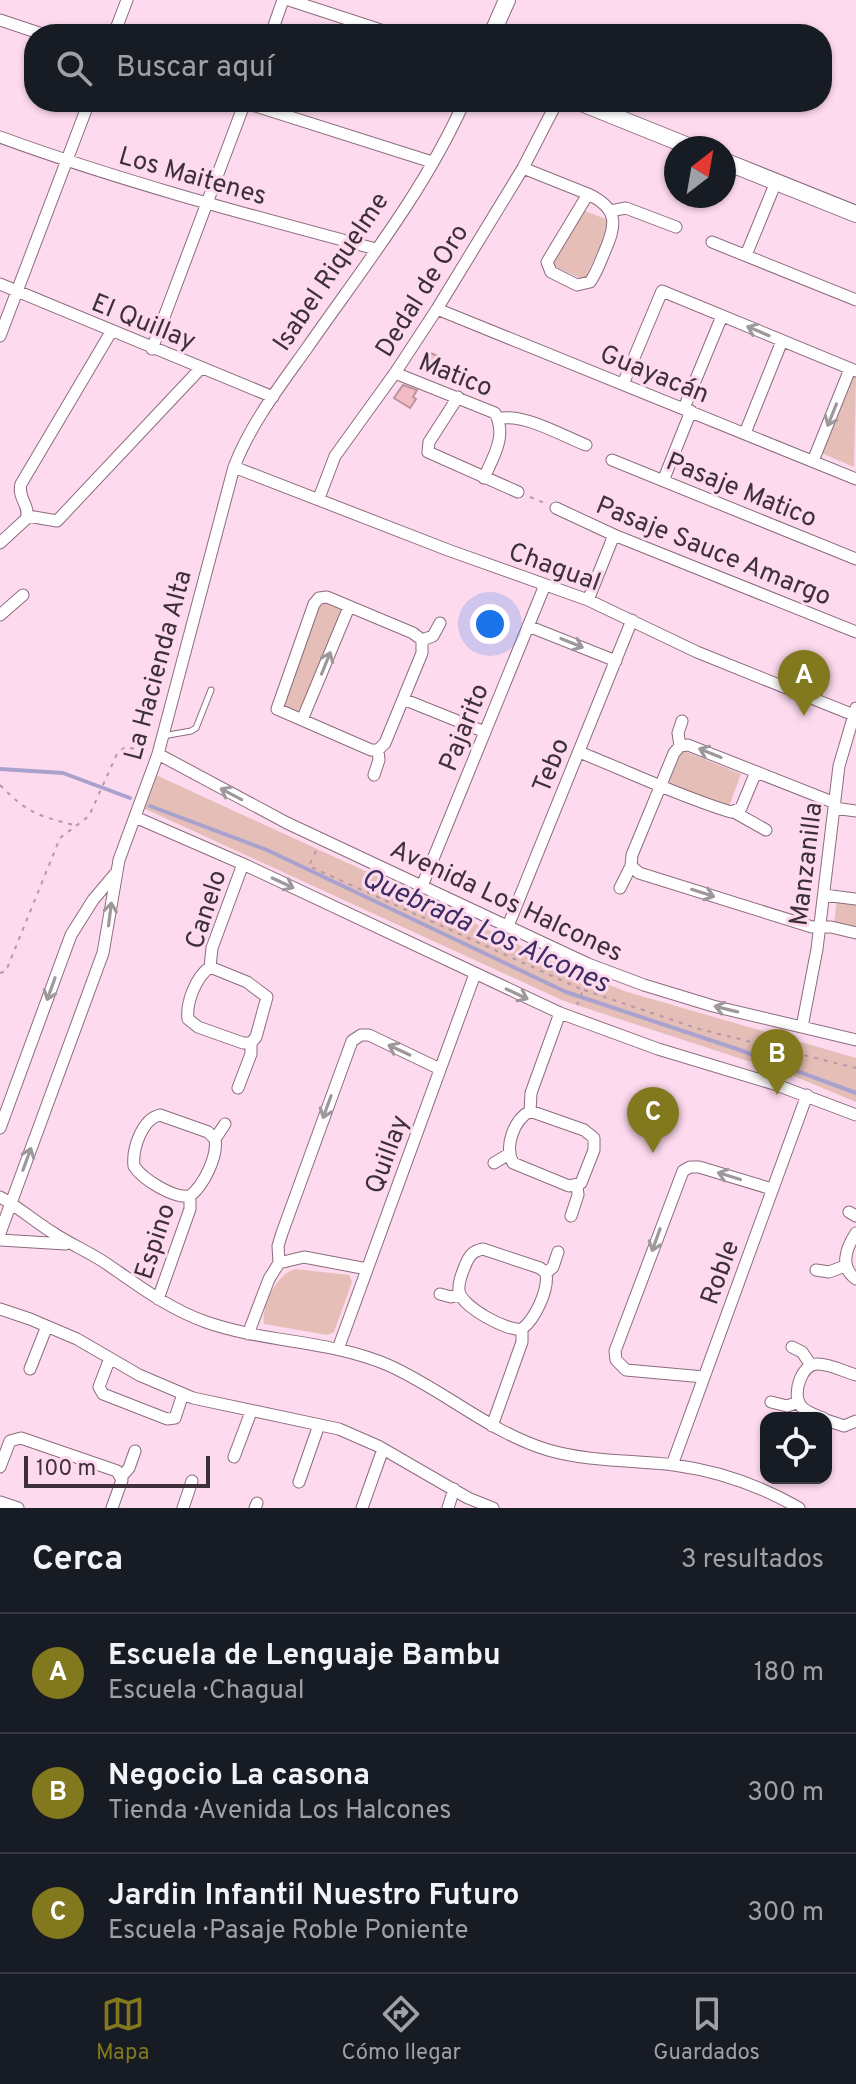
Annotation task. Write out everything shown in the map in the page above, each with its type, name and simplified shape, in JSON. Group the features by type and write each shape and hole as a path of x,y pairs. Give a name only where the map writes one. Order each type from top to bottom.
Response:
{"street":[{"path":"118,24 127,0"},
{"path":"275,24 286,0 362,24"},
{"path":"496,24 507,0"},
{"path":"0,20 24,28"},
{"path":"0,336 5,310 19,292 85,112"},
{"path":"152,349 240,112"},
{"path":"275,112 432,162"},
{"name":"Isabel Riquelme","path":"234,467 247,438 376,249 432,162 459,112"},
{"name":"Dedal de Oro","path":"319,498 335,456 437,309 523,168 552,112"},
{"path":"604,112 664,136"},
{"name":"Los Maitenes","path":"0,137 206,204 376,249"},
{"path":"736,166 856,214"},
{"path":"523,168 588,194 610,211 614,222 613,232 595,276 586,284 577,285 554,275 547,266 550,255 588,194"},
{"path":"746,255 776,182"},
{"path":"610,211 626,208 676,227"},
{"path":"712,242 856,300"},
{"name":"El Quillay","path":"0,284 273,397"},
{"path":"623,384 662,291 853,370 813,461"},
{"name":"Guayacán","path":"437,309 856,479"},
{"path":"663,481 722,316"},
{"path":"28,516 20,494 21,484 111,332"},
{"path":"745,433 782,341"},
{"path":"28,516 57,521 201,368"},
{"name":"Matico","path":"395,373 489,409 498,419"},
{"path":"458,397 427,449 433,457 518,492"},
{"path":"484,478 501,434 498,419 515,417 586,445"},
{"name":"Pasaje Matico","path":"612,460 856,559"},
{"name":"Chagual","path":"234,467 448,550 588,600 709,657 855,713"},
{"name":"La Hacienda Alta","path":"0,1233 6,1200 103,953 116,873 158,754 234,467"},
{"name":"Pasaje Sauce Amargo","path":"556,508 614,535 856,632"},
{"path":"0,543 28,516"},
{"path":"588,600 614,535"},
{"name":"Pajarito","path":"422,886 545,585"},
{"path":"0,615 23,595"},
{"path":"327,597 413,633 422,640 422,653 385,743 378,750 371,750 277,709 314,604 319,598 327,597"},
{"path":"302,720 349,607"},
{"name":"Tebo","path":"508,926 632,620"},
{"path":"422,640 433,636 440,623"},
{"path":"528,626 616,661"},
{"path":"403,699 485,732"},
{"name":"Manzanilla","path":"802,1027 820,927 841,754 855,713"},
{"path":"680,746 678,733 682,721"},
{"path":"620,888 674,753 680,746 688,745 834,806 856,811"},
{"path":"374,775 379,760 378,750"},
{"path":"579,752 667,791 734,812 766,830"},
{"name":"Avenida Los Halcones","path":"158,754 321,839 588,964 727,1010 856,1040"},
{"path":"734,812 741,808 756,772"},
{"path":"135,817 243,864 566,1016 658,1049 807,1095 856,1115"},
{"name":"Canelo","path":"210,967 210,953 243,864"},
{"path":"631,866 639,873 812,927 856,933"},
{"name":"La Hacienda Alta","path":"0,1128 71,935 85,911 116,873"},
{"path":"824,895 856,899"},
{"path":"238,1088 267,997 247,982 210,967 198,979 188,1007 188,1019 198,1027 251,1043"},
{"name":"Quillay","path":"338,1349 475,974"},
{"path":"530,1111 529,1098 566,1016"},
{"path":"248,1334 269,1279 279,1263 278,1246 282,1233 350,1045 357,1036 369,1035 440,1069"},
{"name":"Roble","path":"672,1465 807,1095"},
{"path":"530,1111 584,1130 594,1138 594,1150 586,1176 577,1185 569,1186 517,1166 509,1154 519,1119 530,1111"},
{"path":"164,1116 208,1132 215,1139 216,1146 204,1180 190,1196 177,1195 135,1169 133,1158 145,1125 152,1117 164,1116"},
{"path":"215,1139 225,1124"},
{"path":"494,1163 509,1154"},
{"path":"704,1377 626,1370 618,1364 615,1351 679,1178 686,1168 699,1167 772,1189"},
{"path":"571,1216 578,1195 577,1185"},
{"name":"Espino","path":"158,1299 189,1214 190,1196"},
{"path":"6,1200 38,1224 98,1258 158,1299 205,1321 248,1334 338,1349 370,1358 403,1372 492,1426 529,1443 569,1455 672,1465 735,1479 799,1508"},
{"path":"856,1233 845,1266 856,1279"},
{"path":"0,1240 36,1240 75,1246"},
{"path":"492,1426 521,1347 522,1329 534,1315 547,1283 546,1273 487,1250 471,1254 459,1286 460,1295 466,1303 506,1328 522,1329"},
{"path":"546,1273 553,1267 558,1252"},
{"path":"279,1263 304,1257 367,1269"},
{"path":"816,1270 829,1272 845,1266"},
{"path":"440,1294 451,1297 460,1295"},
{"path":"0,1309 77,1339 139,1375 183,1394 251,1412 339,1429 493,1508"},
{"path":"30,1369 47,1326"},
{"path":"792,1347 802,1352 811,1365"},
{"path":"110,1358 99,1387 103,1394 167,1419 175,1418 183,1394"},
{"path":"809,1412 799,1402 797,1391 803,1373 811,1365 821,1364 856,1375"},
{"path":"771,1402 787,1406 799,1402"},
{"path":"234,1457 251,1412"},
{"path":"832,1422 840,1426 854,1425"},
{"path":"299,1482 319,1425"},
{"path":"0,1467 10,1441 21,1438 117,1471 122,1476"},
{"path":"362,1508 383,1449"},
{"path":"114,1508 122,1476 129,1468 135,1451"},
{"path":"183,1508 192,1481"},
{"path":"448,1508 454,1489"},
{"path":"0,1502 18,1508"}],"lane":[{"path":"161,736 196,728 211,690"}],"path":[{"path":"518,492 556,508"},
{"path":"0,973 6,971 60,838 89,816 117,754 125,747 135,747 158,754"},
{"path":"0,785 21,807 46,818 78,826"},
{"path":"321,839 309,866 583,990 699,1029 856,1068"},
{"path":"566,1016 583,990"}],"shaded area":[{"path":"582,210 611,221 585,280 551,265"},
{"path":"852,375 856,377 854,467 819,452"},
{"path":"321,601 343,610 302,714 281,706"},
{"path":"679,749 741,774 728,809 666,784"},
{"path":"156,775 411,892 556,963 624,991 856,1058 856,1102 794,1076 564,1001 141,807"},
{"path":"837,899 856,902 856,927 834,923"},
{"path":"295,1269 349,1275 352,1282 334,1332 327,1335 264,1324 265,1309 276,1284"}],"building":[{"path":"428,352 438,356 431,371 421,367"},
{"path":"403,385 417,390 410,408 394,398"}],"waterway":[{"name":"Quebrada Los Alcones","path":"0,769 63,773 130,798"},
{"name":"Quebrada Los Alcones","path":"150,806 267,850 566,992 740,1050 856,1093"}],"place":[{"name":"Escuela de Lenguaje Bambu","path":"804,716"},
{"name":"Negocio La casona","path":"777,1095"},
{"name":"Jardin Infantil Nuestro Futuro","path":"653,1153"}]}
